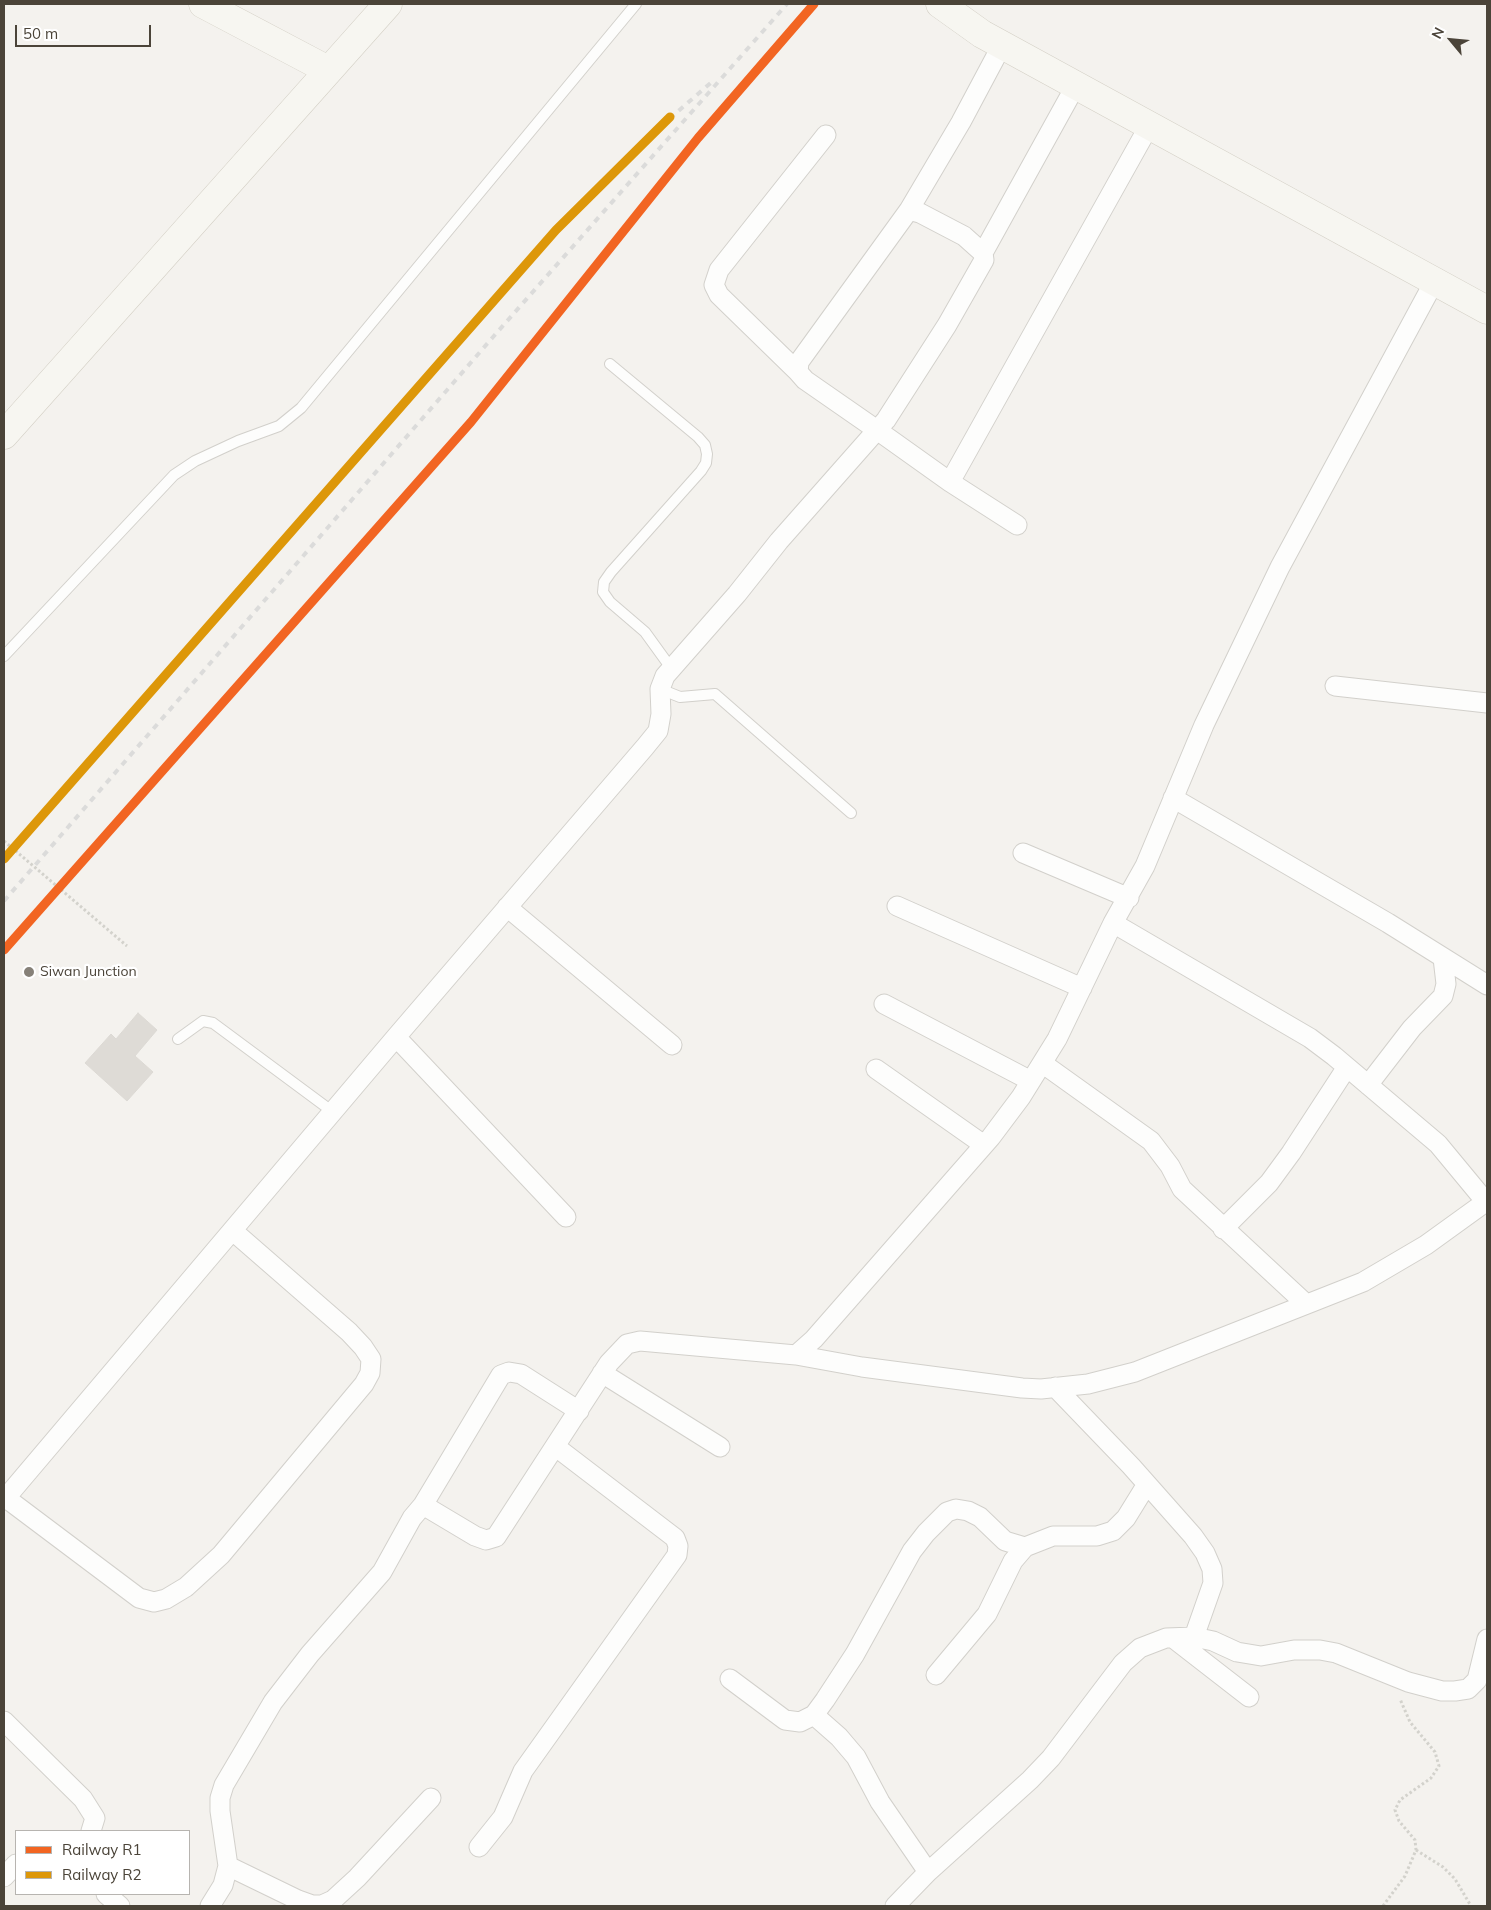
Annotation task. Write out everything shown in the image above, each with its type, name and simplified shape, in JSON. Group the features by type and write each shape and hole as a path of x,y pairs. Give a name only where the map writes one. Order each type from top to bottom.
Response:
{"street":[{"path":"203,4 328,70"},
{"path":"4,436 388,4"},
{"path":"940,4 982,34 1487,310"},
{"path":"798,372 799,362 810,344 909,210 961,122 1002,45"},
{"path":"233,1231 349,1332 371,1359 370,1372 364,1384 221,1555 186,1587 166,1599 154,1602 146,1600 126,1588 5,1499 658,731 661,714 660,689 665,676 886,420 975,279 984,260 983,253 1076,86"},
{"path":"950,482 1149,126"},
{"path":"826,135 719,270 714,285 719,295 805,380 950,482 1017,526"},
{"path":"909,210 920,213 964,236 983,253"},
{"path":"796,1354 814,1339 984,1145 1031,1081 1057,1040 1113,923 1129,898 1161,830 1204,725 1280,567 1434,282"},
{"path":"1335,686 1487,704"},
{"path":"1173,798 1444,958 1486,980"},
{"path":"1023,853 1129,898"},
{"path":"897,906 1082,988"},
{"path":"507,907 672,1045"},
{"path":"423,1505 475,1536 486,1540 496,1537 556,1447 602,1373 617,1352 627,1344 640,1341 796,1354 862,1367 1031,1388 1088,1384 1135,1372 1362,1282 1402,1260 1486,1201 1438,1144 1310,1038 1113,923"},
{"path":"1368,1085 1412,1028 1443,996 1446,984 1444,958"},
{"path":"884,1004 1031,1081"},
{"path":"396,1037 566,1217"},
{"path":"1042,1063 1151,1141 1170,1166 1182,1189 1306,1304"},
{"path":"1223,1229 1269,1183 1291,1153 1347,1067"},
{"path":"876,1069 984,1145"},
{"path":"210,1906 223,1885 228,1866 220,1811 220,1798 224,1786 273,1702 306,1660 382,1572 412,1518 423,1505 501,1376 510,1372 521,1374 579,1411"},
{"path":"602,1373 720,1447"},
{"path":"1055,1387 1147,1484 1193,1536 1204,1553 1212,1569 1213,1583 1194,1637"},
{"path":"479,1847 503,1817 523,1772 677,1555 678,1546 675,1538 556,1447"},
{"path":"936,1675 987,1614 1014,1561 1025,1547 1053,1536 1097,1536 1113,1531 1126,1518 1147,1484"},
{"path":"730,1679 785,1720 800,1722 814,1714 855,1654 912,1551 926,1533 947,1512 956,1509 968,1511 980,1518 1006,1540 1025,1547"},
{"path":"895,1906 928,1872 1014,1796 1051,1758 1129,1656 1152,1643 1173,1638 1194,1637 1213,1641 1237,1652 1261,1656 1310,1649 1336,1653 1395,1677 1442,1691 1468,1689 1477,1680 1481,1670 1487,1639"},
{"path":"1173,1638 1249,1697"},
{"path":"814,1714 839,1737 856,1757 880,1802 928,1872"},
{"path":"4,1721 83,1799 95,1818 91,1830"},
{"path":"228,1866 298,1900 312,1905 322,1904 333,1900 357,1878 431,1798"},
{"path":"4,1877 15,1865"},
{"path":"107,1895 120,1906"}],"lane":[{"path":"4,656 174,475 195,461 238,441 278,426 301,408 636,4"},
{"path":"610,364 698,437 708,454 701,471 610,572 604,582 603,592 610,602 645,632 671,668"},
{"path":"660,689 680,697 715,694 851,814"},
{"path":"178,1039 202,1020 213,1023 333,1112"}],"path":[{"path":"4,841 127,946"},
{"path":"1383,1906 1405,1876 1416,1850 1414,1840 1399,1821 1395,1810 1400,1800 1431,1778 1438,1766 1436,1752 1410,1722 1402,1707 1395,1677"},
{"path":"1416,1850 1443,1867 1455,1879 1471,1906"}],"building":[{"path":"138,1013 157,1030 135,1056 153,1072 127,1101 85,1063 111,1034 116,1039"}],"railway":[{"path":"4,901 493,337 787,4"},
{"path":"4,859 556,230 668,120 714,80"}],"rail line":[{"name":"R1","path":"4,950 471,422 698,138 814,4"},
{"name":"R2","path":"4,859 556,230 670,117"}],"place":[{"name":"Siwan Junction","path":"29,972"}]}
